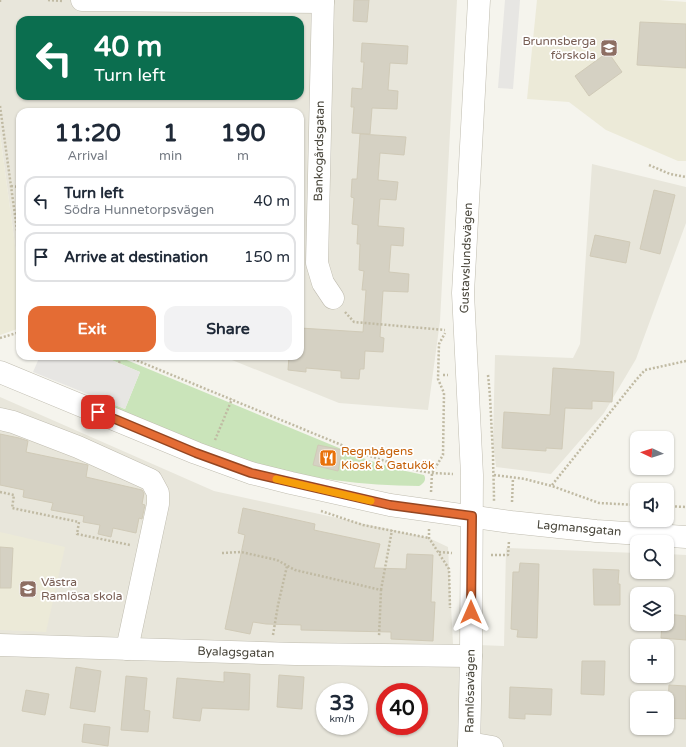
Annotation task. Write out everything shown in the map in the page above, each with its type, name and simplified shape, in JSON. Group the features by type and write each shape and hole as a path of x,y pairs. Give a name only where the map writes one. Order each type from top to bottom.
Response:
{"street":[{"path":"82,0 323,1"},
{"name":"Gustavslundsvägen","path":"472,516 472,475 463,294 479,0"},
{"name":"Bankogårdsgatan","path":"323,1 309,224 317,263 323,283 333,298"},
{"name":"Lagmansgatan","path":"0,372 196,453 251,473 390,505 511,522 588,530 686,537"},
{"path":"0,419 14,422 78,447 151,480 158,493 158,504 127,649"},
{"name":"Ramlösavägen","path":"469,745 472,516"},
{"name":"Byalagsgatan","path":"0,645 271,653 471,656"},
{"path":"469,745 492,747"}],"path":[{"path":"0,106 16,223"},
{"path":"649,165 670,174 686,177"},
{"path":"11,186 16,187"},
{"path":"333,298 354,322 447,330 439,344 438,378 444,393 443,455 432,473 429,538 449,569 450,612"},
{"path":"0,338 16,333"},
{"path":"136,360 361,453 399,466 432,473 494,475 525,479 552,486 599,503 630,505"},
{"path":"552,486 636,380 646,370 686,361"},
{"path":"213,444 232,400"},
{"path":"0,492 14,495 12,508 79,522 77,534 149,549"},
{"path":"674,506 686,507"},
{"path":"363,525 429,538"},
{"path":"379,655 381,590 392,530"},
{"path":"222,553 240,552 277,560 287,566 306,573 381,590"},
{"path":"271,653 278,605 287,566"}],"shaded area":[{"path":"0,0 457,0 440,321 428,410 339,403 232,360 304,360 304,108 16,108 16,253 0,134"},
{"path":"505,0 520,0 513,89 498,88"},
{"name":"Brunnsberga förskola","path":"537,0 659,0 686,2 686,161 678,161 606,130 569,102 527,99"},
{"path":"0,134 16,252 16,329 0,335"},
{"path":"592,164 686,187 686,223 636,359 604,413 551,474 496,467 493,441 495,355 573,358 580,344"},
{"path":"38,360 112,360 140,372 125,409 33,372"},
{"path":"0,397 214,491 429,538 448,547 453,644 504,646 506,548 630,553 630,579 674,579 674,554 686,555 686,747 0,747"},
{"name":"Västra Ramlösa skola","path":"0,532 65,547 46,632 0,630"}],"green space":[{"path":"112,360 127,360 368,460 424,475 425,480 419,486 397,486 331,480 288,472 211,448 110,406 110,403 125,409 140,372"}],"building":[{"path":"354,0 369,0 367,22 353,21"},
{"path":"640,22 686,24 686,68 637,65"},
{"path":"362,43 408,46 407,64 390,63 388,90 398,91 397,109 372,108 370,134 352,133 354,107 351,107 352,88 362,89 364,62 361,62"},
{"path":"608,52 622,72 589,96 575,76"},
{"path":"360,134 406,137 404,155 380,153 378,180 398,182 396,200 380,199 378,226 404,228 403,246 391,245 389,272 409,274 408,292 383,291 380,337 384,338 383,352 365,351 364,369 360,369 359,379 341,378 341,371 306,368 306,372 288,370 289,360 304,360 304,328 363,332 366,290 362,290 364,271 359,270 360,244 357,244 358,225 352,224 354,198 351,197 352,179 357,179"},
{"path":"654,190 675,195 660,254 640,249"},
{"path":"595,235 630,242 626,263 590,256"},
{"path":"553,368 614,372 612,402 592,401 592,409 565,408 562,449 546,448 546,451 502,448 504,412 550,415"},
{"path":"0,434 28,441 26,452 88,465 86,477 142,490 144,493 142,504 145,505 142,519 139,518 136,533 113,528 111,537 98,534 100,525 83,522 84,516 51,510 53,503 23,497 24,490 0,485"},
{"name":"Regnbågens Kiosk & Gatukök","path":"318,445 342,450 338,471 313,465"},
{"path":"243,508 315,524 314,530 380,544 374,568 406,569 407,554 433,555 431,602 435,602 433,641 391,639 391,632 301,630 301,625 253,622 250,634 225,629 245,535 238,533"},
{"path":"0,547 13,548 11,588 0,588"},
{"path":"520,563 539,564 537,638 517,637 518,630 511,629 513,572 519,572"},
{"path":"593,569 619,570 618,584 620,584 620,605 594,605"},
{"path":"674,615 686,616 686,640 661,638 662,631 674,631"},
{"path":"582,661 605,661 604,695 581,694"},
{"path":"76,667 101,671 95,712 70,708"},
{"path":"224,672 250,674 249,710 202,708 200,721 173,718 177,678 224,682"},
{"path":"279,675 304,677 302,709 277,707"},
{"path":"126,676 147,678 144,710 150,711 148,732 121,730"},
{"path":"669,685 686,686 686,719 674,718 674,691 669,691"},
{"path":"510,687 552,689 551,715 525,714 525,719 509,718"},
{"path":"26,690 49,694 45,715 22,711"},
{"path":"84,724 110,727 108,746 82,742"}],"slow traffic":[{"path":"276,479 371,501"}],"place":[{"name":"Brunnsberga förskola","path":"609,48"},
{"name":"Regnbågens Kiosk & Gatukök","path":"328,458"},
{"name":"Västra Ramlösa skola","path":"28,589"}],"route":[{"path":"98,412 196,453 251,473 390,505 472,516 471,612"}]}
